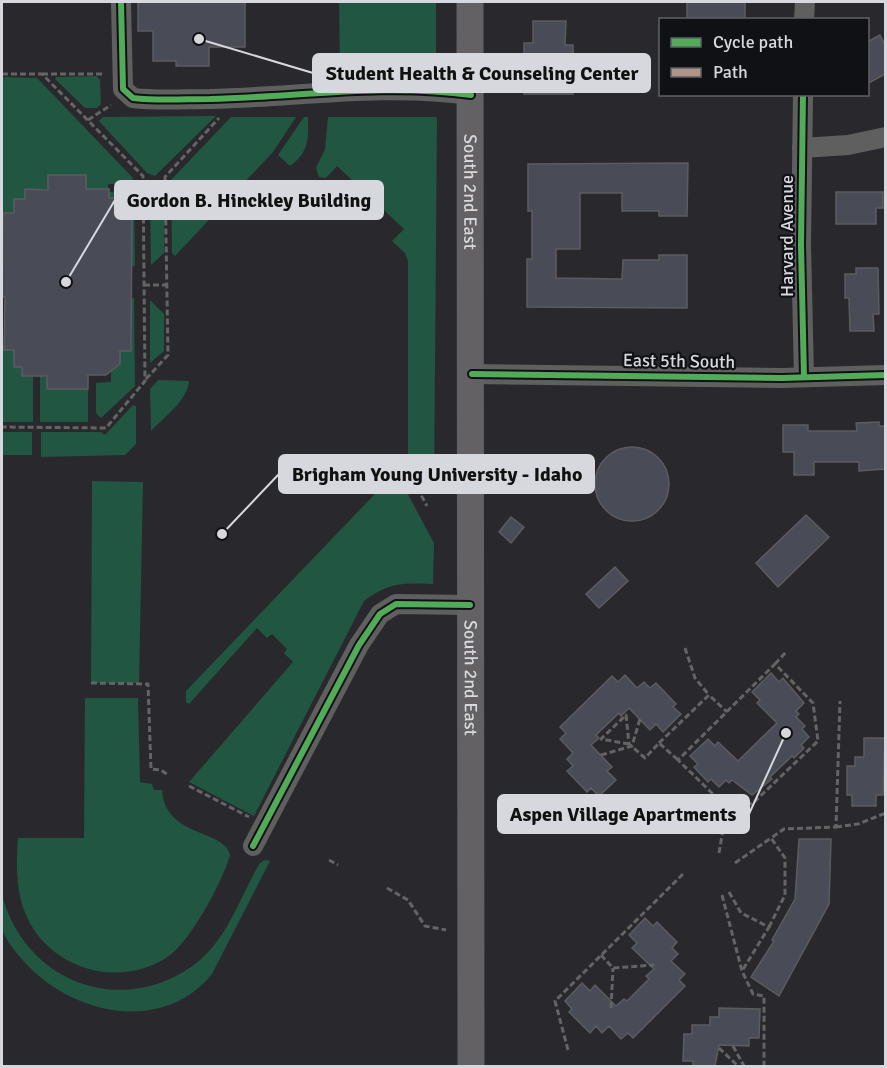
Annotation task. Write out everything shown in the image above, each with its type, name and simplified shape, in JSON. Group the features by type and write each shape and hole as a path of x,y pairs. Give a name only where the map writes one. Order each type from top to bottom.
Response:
{"main road":[{"name":"South 2nd East","path":"470,2 471,1066"}],"street":[{"path":"120,2 123,89 133,98 214,99 318,93 443,91 471,95"},
{"path":"804,18 805,2"},
{"name":"Harvard Avenue","path":"803,96 804,377"},
{"path":"802,147 848,145 885,137"},
{"name":"East 5th South","path":"472,374 804,377 885,375"},
{"path":"254,846 358,645 380,614 396,604 470,604"}],"path":[{"path":"2,74 42,74 143,176 145,381"},
{"path":"88,120 115,103"},
{"path":"2,427 106,428 168,355 165,177 225,110"},
{"path":"144,285 167,285"},
{"path":"400,456 433,515"},
{"path":"427,506 435,505"},
{"path":"685,648 686,657 695,678 727,712"},
{"path":"678,760 787,651"},
{"path":"659,743 717,798 752,804 818,741 813,703 775,664"},
{"path":"91,683 148,684 151,769 161,770 168,775"},
{"path":"631,745 626,715 601,739 631,745 645,758 709,695"},
{"path":"836,827 840,701"},
{"path":"631,745 640,719"},
{"path":"601,755 631,745"},
{"path":"189,786 250,818"},
{"path":"719,853 728,800"},
{"path":"735,863 784,830 858,824 885,813"},
{"path":"742,971 769,927 784,895 785,858 771,838"},
{"path":"329,860 338,865"},
{"path":"568,1050 555,1001 683,874"},
{"path":"387,888 408,900 425,926 446,930"},
{"path":"729,892 741,913 769,927"},
{"path":"722,895 742,971 753,994 764,996 764,1066"},
{"path":"601,955 613,968 611,1008"},
{"path":"613,968 654,964"},
{"path":"733,1046 744,1066"},
{"path":"719,1047 738,1066"}],"green space":[{"path":"339,2 436,2 436,67 340,66"},
{"path":"96,76 100,80 101,104 97,108 85,108 55,79 56,77"},
{"path":"2,77 37,78 133,178 131,184 108,184 108,189 25,189 25,199 14,199 14,213 3,264"},
{"path":"216,116 155,176 147,173 99,121 103,117"},
{"path":"231,117 296,117 273,152 175,256 172,253 171,180"},
{"path":"304,117 308,117 306,146 300,157 290,166 278,155"},
{"path":"328,117 437,117 434,491 408,459 408,261 405,253 392,241 404,229 337,166 326,178 319,177 316,168 325,149"},
{"path":"109,192 134,192 135,266 132,266 119,212 119,199 109,198"},
{"path":"150,202 164,215 164,253 151,265"},
{"path":"131,298 134,298 135,386 101,418 96,413 96,383 111,382 111,372 120,364 120,351 131,351"},
{"path":"150,300 164,314 164,351 150,363"},
{"path":"2,346 14,350 14,367 22,367 23,376 33,376 33,422 2,422"},
{"path":"40,376 88,389 88,422 40,422"},
{"path":"158,380 189,381 188,388 180,401 151,431 150,389"},
{"path":"133,405 136,406 136,444 125,455 41,457 41,432 101,432 105,435"},
{"path":"2,432 32,432 32,455 2,455"},
{"path":"396,472 434,543 433,584 397,585 381,590 364,601 254,816 189,782 293,662 284,653 287,649 272,634 267,638 257,628 189,704 186,702 186,691"},
{"path":"92,481 143,482 139,683 91,683"},
{"path":"85,698 138,698 140,782 152,784 154,790 162,790 166,806 173,817 195,831 218,841 226,847 230,855 221,880 205,909 178,948 169,956 149,966 128,972 106,972 85,968 48,947 34,930 19,893 18,838 84,838"},
{"path":"265,860 270,861 212,974 192,993 169,1005 145,1011 120,1011 94,1006 70,996 48,983 28,966 9,943 2,928 2,895 14,926 33,952 56,971 83,984 112,990 142,988 172,978 200,960 210,950 227,927 260,863"}],"building":[{"path":"138,2 245,2 245,47 209,47 209,66 176,66 176,61 153,61 153,31 138,31"},
{"path":"687,2 745,2 745,18 687,18"},
{"path":"533,21 566,21 565,45 573,45 573,94 524,94 524,43 533,43"},
{"path":"880,35 885,45 885,74 869,83 869,41"},
{"path":"688,163 687,216 659,216 659,211 622,211 622,193 580,193 580,249 556,249 556,278 622,279 623,260 659,260 659,255 687,255 687,308 527,307 527,259 532,259 532,211 528,211 528,164"},
{"path":"48,175 86,175 86,189 109,189 109,198 120,198 119,212 132,212 131,351 120,351 120,364 106,375 88,375 88,389 47,389 47,376 22,376 22,367 14,367 14,350 4,350 3,213 14,213 14,199 25,199 25,189 48,190"},
{"path":"836,192 883,192 883,208 876,208 876,224 836,224"},
{"path":"856,268 878,268 879,314 873,314 874,331 850,331 849,298 845,298 845,274 856,274"},
{"path":"879,422 879,426 885,426 885,469 859,471 859,462 814,462 814,475 794,475 794,452 783,452 783,425 808,425 808,431 857,431 856,423"},
{"path":"625,447 639,447 653,453 663,463 669,477 667,498 653,515 639,521 625,521 611,515 601,505 595,491 595,477 601,463 611,453"},
{"path":"806,515 829,537 778,587 756,563"},
{"path":"511,517 524,527 511,543 499,532"},
{"path":"615,567 628,581 599,608 586,594"},
{"path":"771,673 779,682 783,678 804,703 796,711 799,714 796,717 805,726 802,729 809,737 801,745 804,748 794,758 792,756 770,777 772,779 752,795 732,780 729,783 726,780 719,787 711,779 708,782 694,767 698,764 690,756 708,739 715,746 718,742 738,761 777,723 757,703 760,700 752,692"},
{"path":"625,675 637,688 644,682 650,688 656,683 676,704 673,707 681,714 663,732 656,724 650,730 629,708 621,716 619,713 596,735 599,738 591,745 612,767 607,771 616,780 599,796 591,788 587,792 567,771 573,766 567,759 573,753 560,739 566,733 560,727 612,676 618,682"},
{"path":"864,738 885,738 883,795 876,795 876,806 852,806 852,795 847,795 847,766 855,766 855,757 864,757"},
{"path":"799,839 831,839 829,904 779,996 751,977 774,941 772,940 795,899"},
{"path":"645,918 653,926 657,922 677,942 672,948 678,954 671,961 685,974 679,980 685,986 633,1038 628,1033 621,1039 609,1026 602,1033 596,1026 590,1033 569,1012 572,1009 565,1001 582,983 590,991 595,985 616,1006 624,999 627,1001 649,979 646,976 654,969 632,948 637,943 629,935"},
{"path":"719,1008 760,1009 759,1038 749,1038 749,1046 719,1045 715,1066 693,1066 693,1061 683,1061 684,1034 692,1034 692,1025 710,1025 710,1017 719,1017"}],"marked path":[{"path":"143,190 167,190"}],"cycle path":[{"path":"121,2 123,89 133,98 161,100 243,98 374,90 471,95"},
{"path":"803,96 801,245 804,377"},
{"path":"472,374 782,378 886,375"},
{"path":"253,846 359,645 380,614 396,604 470,605"}],"place":[{"name":"Student Health & Counseling Center","path":"199,39"},
{"name":"Gordon B. Hinckley Building","path":"66,282"},
{"name":"Brigham Young University - Idaho","path":"222,534"},
{"name":"Aspen Village Apartments","path":"786,733"}]}
